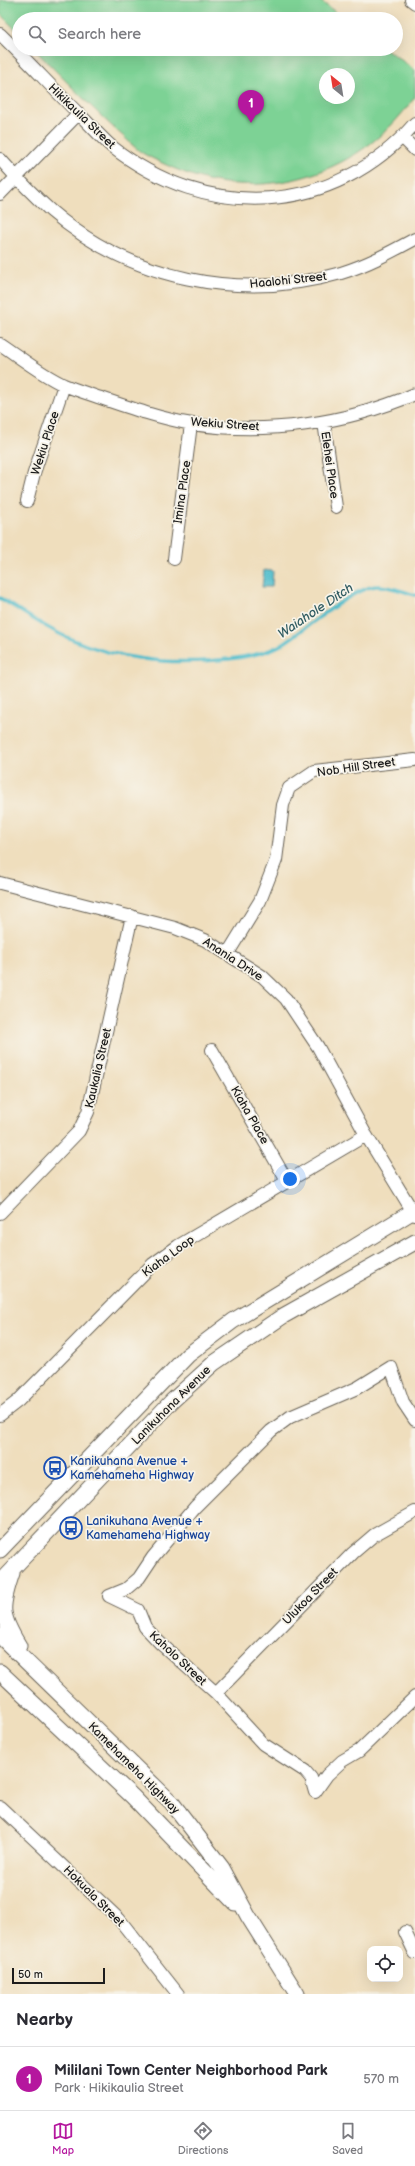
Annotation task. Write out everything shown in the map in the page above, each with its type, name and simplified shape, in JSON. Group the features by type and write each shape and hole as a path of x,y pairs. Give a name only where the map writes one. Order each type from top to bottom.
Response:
{"main road":[{"name":"Lanikuhana Avenue","path":"0,1550 188,1355 206,1339 232,1321 414,1212"},
{"name":"Lanikuhana Avenue","path":"0,1582 14,1570 172,1400 214,1363 282,1316 415,1242"},
{"path":"14,1570 5,1588 0,1610 7,1626 30,1664"},
{"name":"Kamehameha Highway","path":"0,1636 172,1803 222,1868 248,1916 297,1994"},
{"name":"Kamehameha Highway","path":"2,1675 133,1797 248,1916"}],"street":[{"path":"412,0 415,3"},
{"name":"Hikikaulia Street","path":"0,34 12,46"},
{"name":"Hikikaulia Street","path":"21,56 78,114 111,145 138,164 169,182 197,192 240,199 285,197 334,183 364,166 402,137 415,123"},
{"path":"0,194 78,114"},
{"path":"402,137 415,150"},
{"name":"Haalohi Street","path":"0,159 51,211 79,232 113,252 166,275 208,284 262,286 310,280 341,273 385,256 415,239"},
{"name":"Wekiu Street","path":"0,344 64,384 125,407 191,424 227,427 287,427 324,422 362,413 415,394"},
{"name":"Wekiu Place","path":"27,502 34,473 64,384"},
{"name":"Elehei Place","path":"324,422 336,507"},
{"name":"Imina Place","path":"174,559 191,424"},
{"name":"Nob Hill Street","path":"228,953 260,901 276,860 283,805 289,788 314,772 415,760"},
{"name":"Anania Drive","path":"0,883 175,928 205,940 228,953 262,976 286,999 318,1048 366,1135 414,1212"},
{"name":"Kaukalia Street","path":"0,1212 78,1131 88,1112 132,916"},
{"name":"Kiaha Place","path":"212,1050 287,1181"},
{"name":"Kiaha Loop","path":"0,1415 18,1401 153,1264 178,1246 366,1135"},
{"name":"Kaholo Street","path":"415,1420 403,1402 391,1367 357,1388 290,1416 247,1453 195,1507 153,1557 139,1578 126,1589 109,1596 128,1607 138,1610 145,1626 160,1643 216,1693 263,1744 305,1771 311,1778 315,1792 327,1775 342,1761 359,1751 415,1697"},
{"name":"Ulukoa Street","path":"216,1693 353,1552 374,1535 415,1512"},
{"name":"Hokuala Street","path":"0,1807 119,1919 178,1994"},
{"path":"405,1932 415,1953"}],"green space":[{"path":"0,0 319,0 335,12 12,12 12,26 0,14"},
{"path":"41,56 396,56 415,70 415,97 398,118 379,136 358,152 336,165 312,174 286,181 261,184 234,184 208,180 192,175 140,152"}],"water":[{"path":"264,570 273,571 272,587 262,587"}],"waterway":[{"name":"Waiahole Ditch","path":"0,598 62,635 97,649 126,656 158,661 194,661 250,655 279,646 341,602 367,588 377,586 386,587 415,595"}],"place":[{"name":"Mililani Town Center Neighborhood Park","path":"251,123"},
{"name":"Kanikuhana Avenue + Kamehameha Highway","path":"55,1468"},
{"name":"Lanikuhana Avenue + Kamehameha Highway","path":"71,1528"}]}
